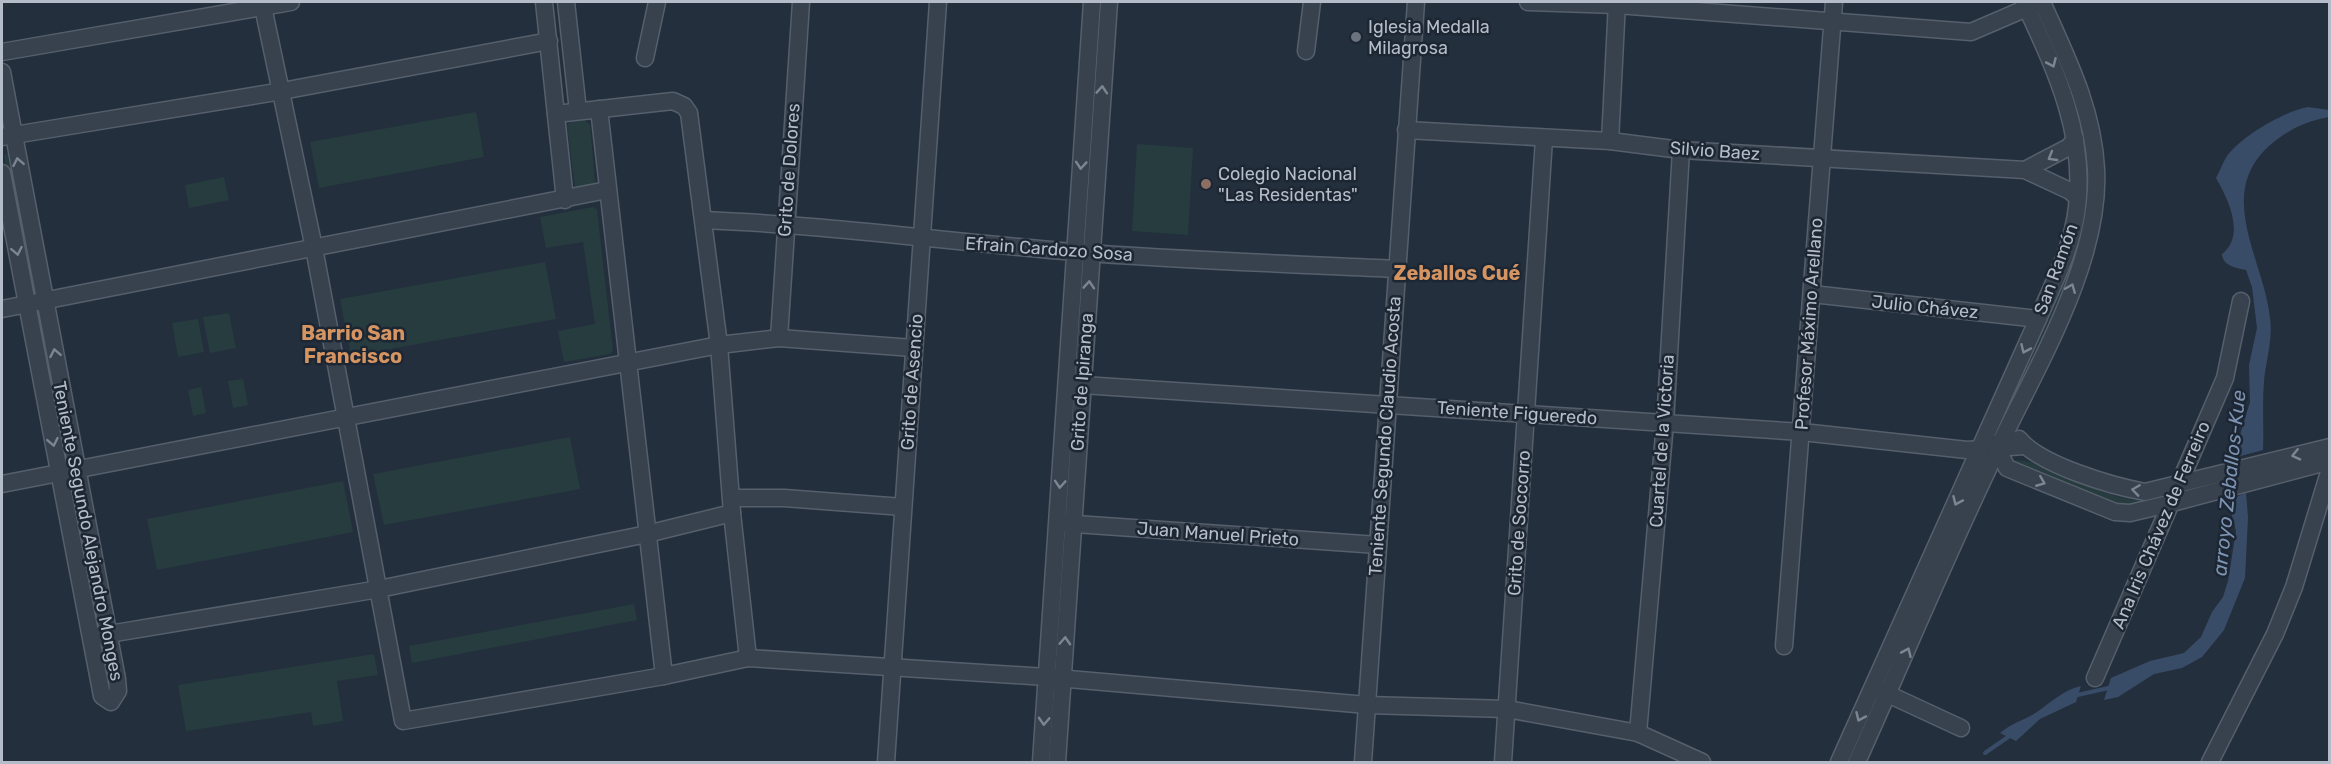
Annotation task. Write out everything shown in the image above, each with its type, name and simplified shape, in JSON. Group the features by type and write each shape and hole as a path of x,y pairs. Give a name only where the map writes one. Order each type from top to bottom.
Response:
{"street":[{"path":"2,52 291,2"},
{"path":"544,2 565,200"},
{"path":"566,2 578,111"},
{"path":"645,58 657,2"},
{"name":"Grito de Dolores","path":"779,338 801,2"},
{"name":"Grito de Asencio","path":"886,762 938,2"},
{"name":"Grito de Ipiranga","path":"1057,762 1055,679 1083,252 1092,2"},
{"name":"Grito de Ipiranga","path":"1083,252 1109,2"},
{"path":"1306,51 1312,2"},
{"name":"Teniente Segundo Claudio Acosta","path":"1363,762 1395,269 1416,2"},
{"path":"1528,2 1617,3 1971,32 2034,4"},
{"name":"Profesor Máximo Arellano","path":"1784,646 1834,2"},
{"path":"1610,141 1617,3"},
{"name":"San Ramón","path":"1987,455 1989,428 2062,261 2077,207 2075,139 2034,4"},
{"name":"San Ramón","path":"1839,762 1880,691 1987,455 2013,418 2081,263 2094,216 2096,170 2091,129 2081,91 2034,4"},
{"path":"264,7 314,248 404,722 664,676 748,658 892,666 1367,705 1507,709 1638,733 1702,762"},
{"path":"7,136 282,91 549,41"},
{"name":"Teniente Segundo Alejandro Monges","path":"2,72 7,136 45,302 117,679 118,691 111,702 102,696 99,682 2,173"},
{"path":"556,114 672,101 684,106 693,123 719,345 731,506 748,658"},
{"path":"598,109 664,676"},
{"name":"Silvio Baez","path":"1406,130 1610,141 1681,150 2025,170 2070,191 2077,197"},
{"name":"Grito de Soccorro","path":"1503,762 1544,139"},
{"path":"2025,170 2069,147 2075,139"},
{"name":"Cuartel de la Victoria","path":"1638,733 1665,423 1681,150"},
{"path":"2,309 608,190"},
{"name":"Efrain Cardozo Sosa","path":"704,220 785,223 923,239 1083,252 1395,269"},
{"name":"Julio Chávez","path":"1812,294 2038,319"},
{"name":"Ana Iris Chávez de Ferreiro","path":"2095,678 2225,378 2241,301"},
{"path":"2,484 719,345 779,338 913,348"},
{"name":"Teniente Figueredo","path":"1074,385 1802,432 1987,455 2024,446"},
{"path":"2013,418 2014,434 2024,446 2045,459 2117,487 2145,492 2179,485 2215,484"},
{"path":"1987,455 2115,512 2130,513 2172,503 2215,484 2265,470 2330,447"},
{"path":"2265,470 2330,461"},
{"path":"2210,762 2275,634 2295,586 2330,469"},
{"path":"91,638 378,589 647,534 731,506 784,498 903,507"},
{"name":"Juan Manuel Prieto","path":"1065,524 1378,545"},
{"name":"Grito de Ipiranga","path":"1041,762 1055,679"},
{"path":"1880,691 1961,728"},
{"name":"San Ramón","path":"1857,762 1880,691"}],"green space":[{"path":"2067,71 2088,149 2089,201 2075,264 2006,415 2004,415 2072,263 2083,225 2088,177 2085,150"},
{"path":"476,112 484,157 319,188 310,142"},
{"path":"585,120 590,125 595,181 594,184 575,188 567,125 571,122"},
{"path":"1137,144 1193,148 1188,235 1132,231"},
{"path":"7,153 12,155 35,289 28,251 19,235 4,156"},
{"path":"224,177 229,200 189,208 185,185"},
{"path":"593,207 597,210 613,351 610,354 564,362 558,331 595,324 583,242 546,248 540,217"},
{"path":"545,262 556,319 351,356 340,299"},
{"path":"36,310 40,310 67,460 65,460"},
{"path":"229,313 236,348 210,353 203,317"},
{"path":"198,319 204,352 178,357 172,323"},
{"path":"243,379 248,405 233,408 228,381"},
{"path":"201,387 206,413 193,416 188,390"},
{"path":"570,437 580,489 384,525 373,474"},
{"path":"2012,461 2048,467 2110,494 2144,501 2125,508"},
{"path":"343,481 353,532 157,570 147,519"},
{"path":"634,604 637,620 412,663 409,646"},
{"path":"374,654 378,675 337,681 343,721 313,726 311,712 186,731 178,685"}],"water":[{"path":"2308,107 2329,110 2329,117 2297,127 2276,140 2253,165 2246,185 2244,207 2247,229 2266,296 2271,334 2263,390 2263,450 2233,458 2250,402 2249,365 2257,328 2252,287 2246,270 2231,266 2223,258 2222,254 2233,237 2234,227 2230,206 2216,178 2227,156 2243,140 2276,119"},
{"path":"2246,493 2248,517 2245,578 2224,630 2202,657 2182,668 2154,674 2118,697 2104,700 2111,678 2150,661 2184,653 2201,637 2212,612 2223,597 2228,581 2236,531 2228,500"},
{"path":"2081,686 2076,702 2040,719 2016,741 2000,733 2037,712 2063,693"}],"waterway":[{"name":"arroyo Zeballos-Kue","path":"2073,696 2113,687"},
{"name":"arroyo Zeballos-Kue","path":"1985,753 2011,735"}],"place":[{"name":"Iglesia Medalla Milagrosa","path":"1356,37"},
{"name":"Colegio Nacional \"Las Residentas\"","path":"1206,184"}],"district":[{"name":"Zeballos Cué","path":"1457,273"},
{"name":"Barrio San Francisco","path":"353,344"}]}
